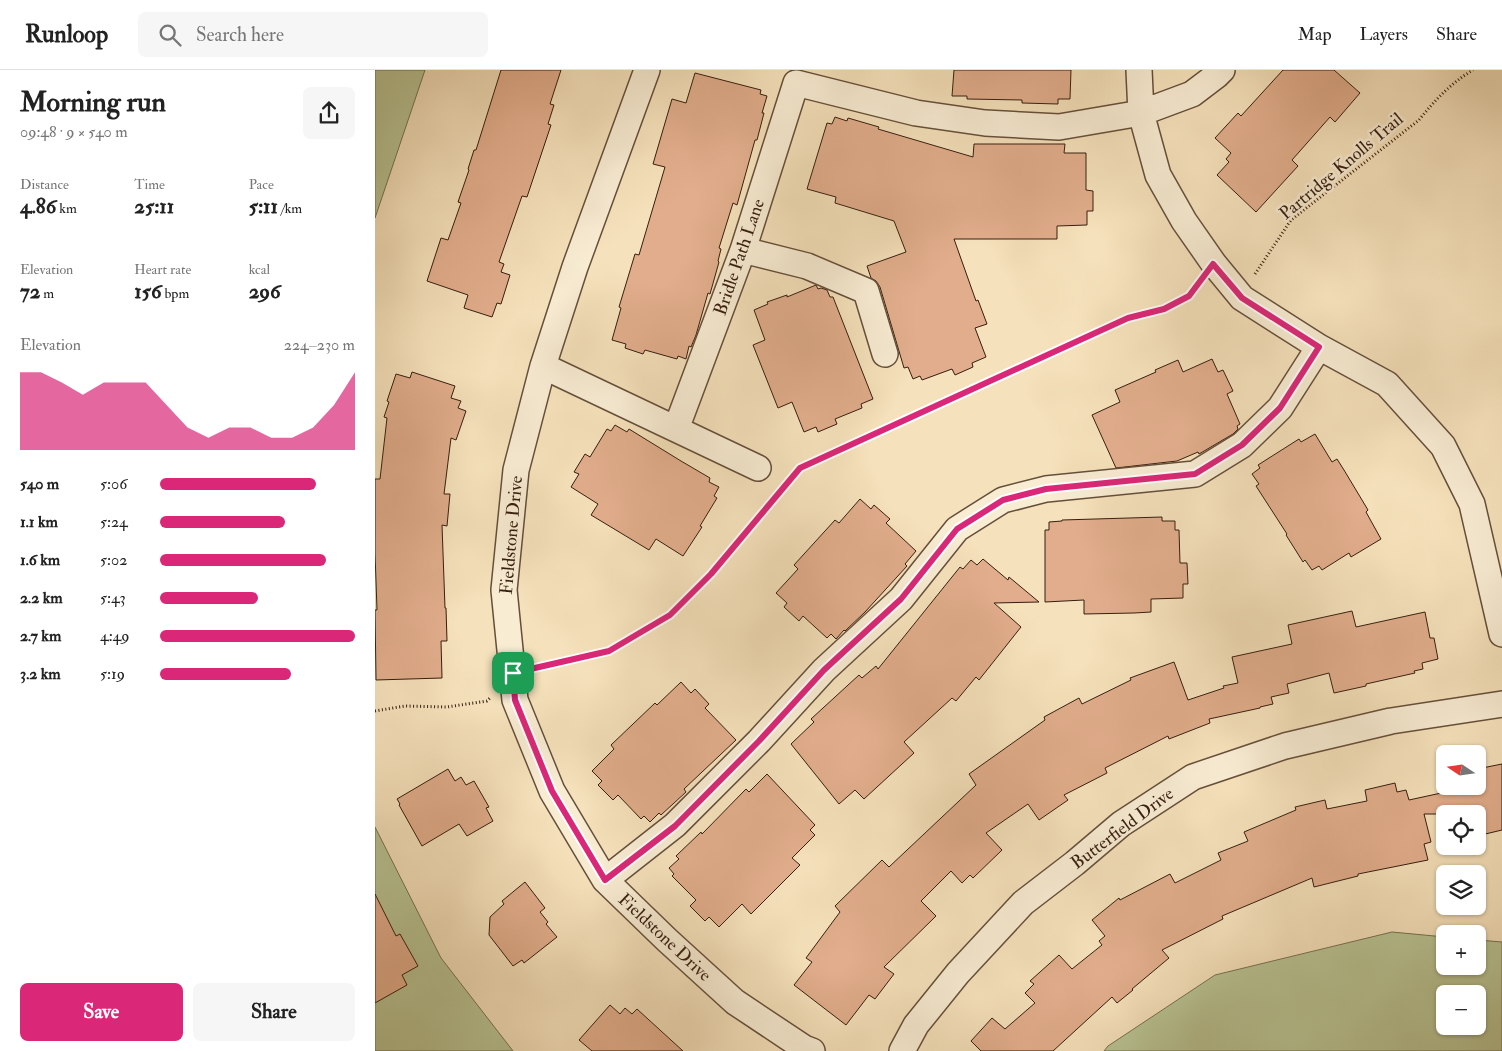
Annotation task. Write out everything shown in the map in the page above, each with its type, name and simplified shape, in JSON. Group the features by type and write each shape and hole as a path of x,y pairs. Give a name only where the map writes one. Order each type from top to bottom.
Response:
{"street":[{"name":"Fieldstone Drive","path":"647,70 575,267 543,366 516,470 504,590 515,700 552,791 605,880 735,1002 804,1048 812,1051"},
{"path":"1139,70 1141,113 1158,175 1184,221 1213,264 1240,296 1319,347 1387,384 1443,446 1472,504 1502,634"},
{"name":"Bridle Path Lane","path":"676,430 743,250 798,77 917,114 985,124 1059,127 1141,113 1192,94 1222,70"},
{"path":"743,250 807,266 865,291 885,354"},
{"path":"605,880 675,826 759,741 824,670 901,599 957,529 1003,500 1046,489 1195,474 1242,445 1280,408 1319,347"},
{"path":"543,366 758,468"},
{"name":"Butterfield Drive","path":"902,1051 916,1025 958,974 1023,903 1121,824 1193,777 1285,746 1391,722 1502,704"}],"path":[{"name":"Partridge Knolls Trail","path":"1240,296 1291,220 1419,120 1435,100 1461,77 1473,70"},
{"path":"375,711 405,706 447,707 487,701 513,673 609,651 670,615 711,574 800,468 1128,318 1164,309 1189,296 1213,264"}],"green space":[{"path":"375,70 425,70 375,218"},
{"path":"375,827 441,958 513,1051 375,1051"},
{"path":"1392,932 1436,936 1436,975 1486,975 1486,941 1502,942 1502,1051 1104,1051 1108,1046 1215,975"}],"building":[{"path":"501,70 561,70 550,104 554,105 548,124 551,125 527,197 522,196 499,262 504,264 501,272 510,275 501,304 497,303 492,317 464,308 468,295 427,281 441,238 448,240 461,203 458,202"},
{"path":"954,70 1071,70 1070,99 1058,99 1058,104 1022,103 1022,100 967,99 967,96 952,96"},
{"path":"1283,70 1334,70 1360,93 1335,122 1330,117 1292,160 1298,166 1256,212 1217,175 1229,162 1226,159 1231,153 1215,138 1238,113 1241,116"},
{"path":"695,73 761,90 760,94 767,96 757,140 755,140 737,205 733,203 719,248 721,249 719,262 696,335 691,347 689,346 686,359 678,356 677,359 645,350 643,354 625,348 626,344 612,340 621,308 619,307 635,254 639,255 665,167 653,164 672,99 686,103"},
{"path":"835,117 847,121 848,118 879,127 878,129 973,157 974,144 1065,144 1064,153 1086,153 1086,190 1093,191 1093,211 1087,211 1087,225 1057,226 1057,239 954,239 976,301 978,300 987,324 975,328 986,357 972,363 973,367 955,375 952,369 922,380 920,376 913,379 908,367 904,368 880,287 871,278 867,266 906,252 894,221 835,203 836,197 807,189 827,123 832,124"},
{"path":"816,285 818,289 827,290 830,297 833,297 873,399 861,404 862,408 835,419 837,424 818,432 816,427 804,432 792,402 778,408 753,345 765,340 754,310 768,304 767,302 787,295 787,297"},
{"path":"1212,359 1218,372 1223,370 1233,391 1227,394 1240,424 1237,426 1238,429 1233,434 1199,454 1198,452 1177,461 1116,468 1092,415 1120,402 1115,390 1156,372 1155,370 1178,360 1183,372"},
{"path":"412,372 455,386 451,398 461,401 458,408 466,411 456,440 451,438 444,494 450,494 447,526 442,525 447,641 441,641 442,678 376,680 375,479 380,479 387,418 384,417 396,374 410,378"},
{"path":"615,425 627,432 629,429 710,478 709,482 719,487 714,496 717,498 700,526 702,527 683,556 656,539 649,550 591,515 598,504 571,487 579,474 574,472 585,454 590,457 607,429 611,431"},
{"path":"1315,434 1332,462 1337,459 1344,470 1368,510 1366,512 1381,539 1351,557 1349,553 1322,570 1319,566 1312,570 1305,560 1303,562 1256,486 1259,484 1252,474 1260,468 1258,465 1299,439 1301,442"},
{"path":"860,499 871,509 874,505 890,519 886,523 916,551 905,564 907,566 865,612 836,639 831,634 827,638 803,616 799,621 784,607 787,603 776,593 798,569 794,565 835,520 839,523"},
{"path":"1162,517 1162,521 1175,521 1175,530 1179,530 1180,563 1187,563 1188,584 1183,584 1183,598 1151,599 1151,612 1134,613 1084,614 1084,600 1045,602 1045,530 1049,530 1049,522"},
{"path":"983,559 1008,580 1009,577 1039,602 994,603 1021,627 979,680 976,677 956,701 952,698 904,742 914,753 864,799 855,790 839,804 791,744 814,722 811,719 859,675 862,678 876,666 878,669 960,567 963,569 971,560 977,565"},
{"path":"1352,611 1356,627 1425,612 1430,638 1434,638 1438,659 1422,663 1423,669 1414,671 1415,673 1334,693 1329,673 1287,684 1289,693 1271,697 1273,704 1209,719 1210,723 1169,739 1168,736 1105,768 1107,773 1064,795 1068,800 1039,820 1028,804 986,833 1002,850 973,878 970,875 962,883 951,871 921,901 936,916 884,967 894,974 875,999 869,995 846,1025 794,985 812,962 806,958 840,912 835,906 882,860 889,867 976,785 969,774 1045,720 1044,717 1079,698 1082,704 1131,680 1130,678 1174,662 1188,700 1224,688 1223,686 1238,683 1232,657 1292,644 1288,625"},
{"path":"681,682 691,693 695,689 709,704 705,708 736,740 684,789 686,792 661,815 659,813 650,822 644,816 641,819 618,795 613,800 598,785 602,781 592,771 614,749 611,745 655,703 657,705"},
{"path":"1502,764 1502,830 1486,834 1486,805 1436,805 1436,814 1424,814 1431,842 1424,844 1428,860 1358,874 1358,876 1314,887 1312,878 1222,916 1223,919 1162,950 1169,958 1117,1003 1112,997 1053,1051 981,1051 971,1041 992,1018 1005,1029 1035,1003 1025,993 1034,984 1030,981 1059,955 1072,969 1102,945 1099,941 1105,936 1092,920 1119,898 1120,900 1170,874 1175,883 1221,860 1218,853 1248,841 1244,832 1296,810 1295,807 1325,800 1327,809 1367,801 1365,790 1395,783 1397,792 1406,790 1409,800 1436,794 1486,795 1486,767"},
{"path":"448,769 455,781 461,777 466,785 474,781 489,807 486,808 493,821 467,836 459,824 422,846 397,799"},
{"path":"767,774 815,825 810,830 815,835 792,858 800,865 751,914 742,904 719,927 709,917 705,921 690,906 696,900 672,876 674,874 669,868 679,859 676,856 701,832 702,834 746,789 749,792"},
{"path":"525,882 545,908 540,912 548,922 546,924 557,937 524,963 522,960 513,966 489,935 490,917 504,904 502,901"},
{"path":"375,894 396,936 400,934 418,966 402,975 407,985 375,1003"},
{"path":"610,1005 620,1014 625,1008 632,1014 637,1009 683,1051 592,1051 579,1040"}],"route":[{"path":"1213,264 1242,298 1319,347 1280,408 1242,445 1195,474 1046,489 1003,500 957,529 901,599 824,670 759,741 675,826 605,880 552,791 515,700 513,673 609,651 670,615 711,574 800,468 1128,318 1164,309 1189,296 1213,264"}]}
